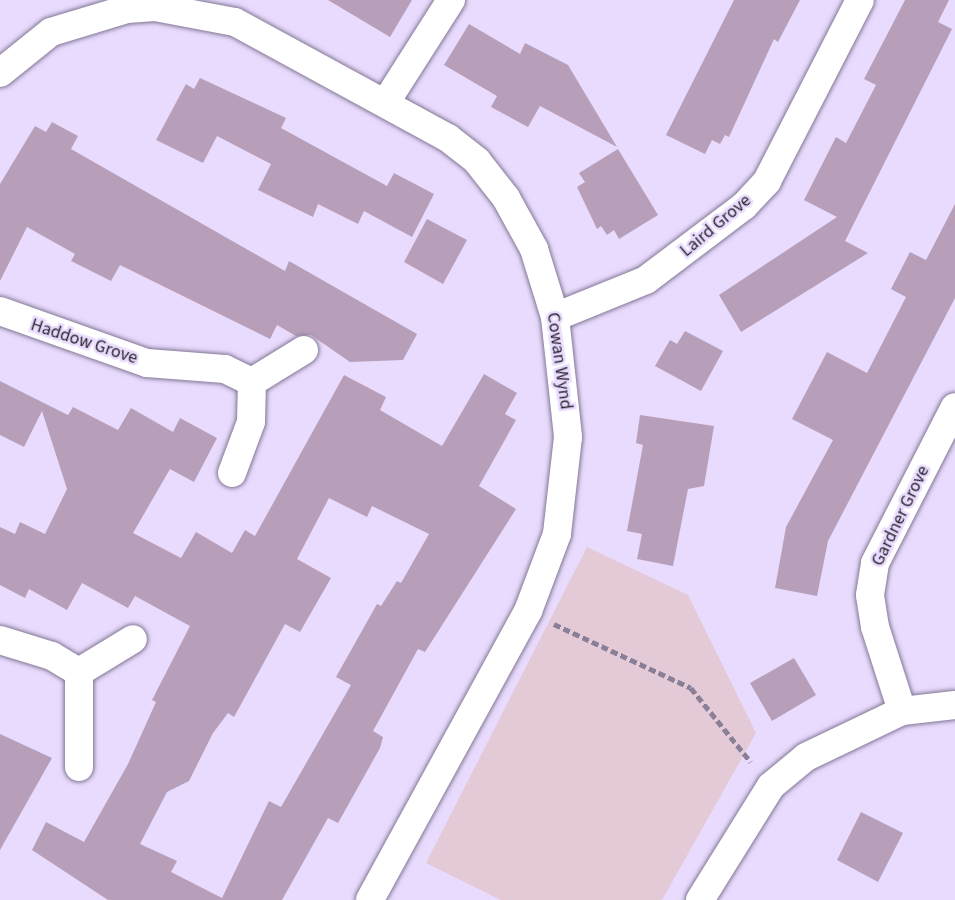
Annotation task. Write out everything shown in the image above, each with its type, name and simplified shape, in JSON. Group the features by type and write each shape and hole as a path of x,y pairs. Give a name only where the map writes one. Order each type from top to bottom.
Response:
{"street":[{"path":"386,103 451,0"},
{"name":"Laird Grove","path":"555,317 646,280 744,206 767,181 860,0"},
{"name":"Cowan Wynd","path":"0,73 51,32 97,8 155,7 236,22 448,138 484,170 534,249 555,317 568,437 557,534 528,611 370,900"},
{"name":"Haddow Grove","path":"0,311 147,362 225,369 252,382"},
{"path":"232,473 251,422 252,382 304,350"},
{"name":"Gardner Grove","path":"902,711 876,628 870,594 875,563 955,407"},
{"path":"79,672 133,639"},
{"path":"0,640 52,656 79,672"},
{"path":"79,672 79,767"},
{"path":"700,900 771,786 806,757 902,711 955,705"}],"path":[{"path":"528,611 691,688 771,786"}],"shaded area":[{"path":"587,547 688,595 756,733 662,900 501,900 426,863"}],"building":[{"path":"328,0 412,0 390,37"},
{"path":"734,0 800,0 778,42 774,39 729,137 725,135 720,144 712,140 705,154 666,135"},
{"path":"905,0 949,0 938,22 952,29 845,241 868,253 741,332 719,295 837,217 804,200 836,137 846,143 876,85 864,79"},
{"path":"469,24 520,54 525,43 568,65 617,147 540,106 528,127 491,107 497,96 444,65"},
{"path":"200,78 286,118 281,128 387,186 394,173 434,194 412,237 364,211 358,224 318,204 313,217 258,190 271,164 217,136 203,163 156,140 186,84 194,89"},
{"path":"52,122 78,136 71,149 285,271 289,261 417,334 403,360 350,362 311,335 296,336 277,325 270,339 120,265 111,281 71,261 75,254 27,227 0,281 0,184 35,126 46,132"},
{"path":"618,149 658,215 619,239 614,230 607,235 601,226 597,229 577,187 585,182 579,173"},
{"path":"955,204 955,298 828,541 817,596 775,588 786,527 833,440 792,419 827,352 867,373 906,297 891,289 910,252 926,260"},
{"path":"427,219 467,240 443,284 404,262"},
{"path":"685,331 723,351 701,391 655,366 670,340 677,344"},
{"path":"484,374 517,393 505,414 516,420 479,486 516,509 425,652 418,649 373,731 383,737 380,748 338,823 328,818 282,900 108,900 32,850 46,822 84,842 128,764 156,702 152,700 190,626 135,596 128,608 82,583 67,610 29,589 25,598 0,585 0,527 15,534 20,522 45,534 67,489 42,411 24,447 0,435 0,381 68,415 73,407 118,430 131,408 173,432 180,418 217,438 194,482 170,469 133,533 181,558 196,532 232,553 245,530 255,536 344,375 386,397 380,410 442,446","holes":["329,498 367,517 372,506 429,534 401,583 397,581 381,606 377,604 336,677 351,685 281,807 269,801 222,898 171,872 177,861 140,844 167,792 189,781 213,733 228,713 234,717 285,624 300,632 331,578 297,559"]},
{"path":"640,415 714,426 704,486 688,489 673,566 637,559 642,534 627,531 643,445 636,443"},
{"path":"794,658 816,695 772,721 750,683"},
{"path":"0,734 52,758 0,850"},
{"path":"861,812 903,833 878,882 837,860"}]}
